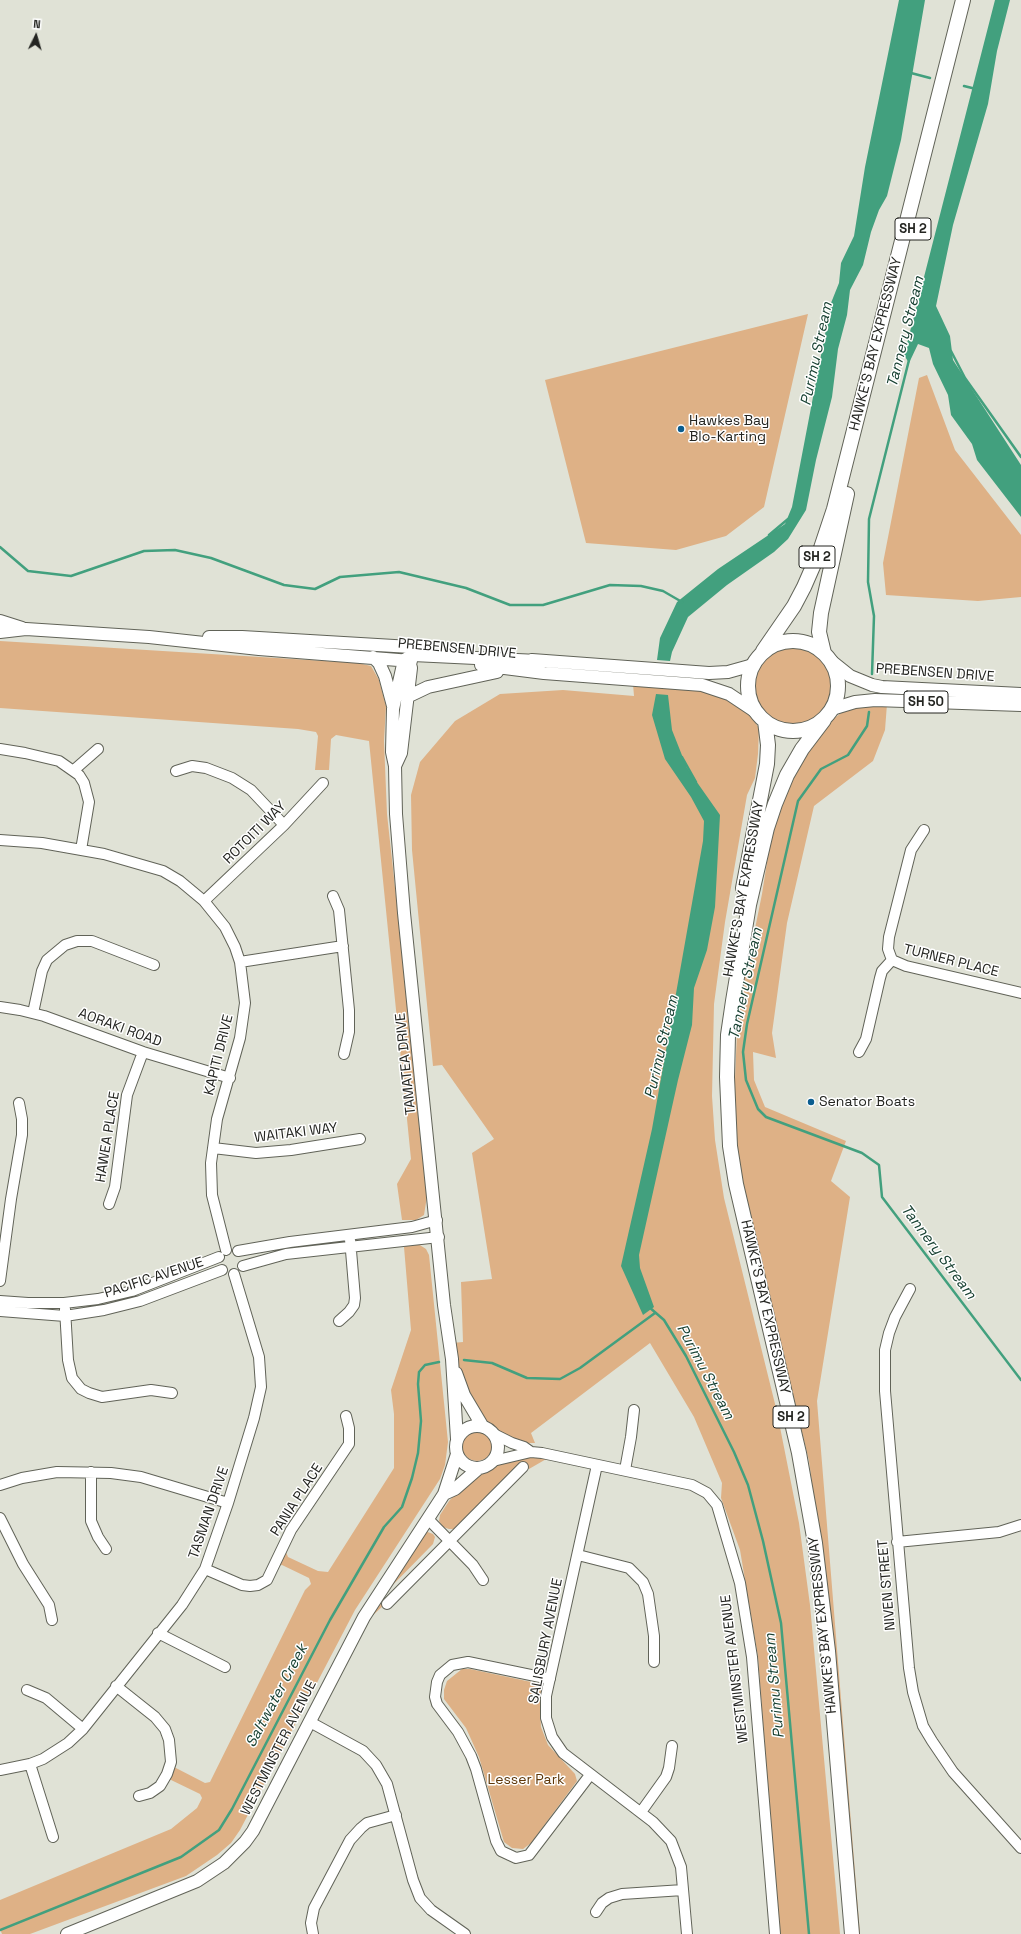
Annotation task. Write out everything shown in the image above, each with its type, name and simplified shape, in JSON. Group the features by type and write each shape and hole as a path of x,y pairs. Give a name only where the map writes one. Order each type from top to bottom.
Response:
{"highway":[{"name":"HAWKE'S BAY EXPRESSWAY","path":"763,651 794,606 804,587 821,548 832,515 964,0"},
{"name":"HAWKE'S BAY EXPRESSWAY","path":"827,656 819,632 825,591 868,402 971,0"},
{"name":"SH 50","path":"763,651 778,643 793,640 812,644 827,656"},
{"name":"SH 2","path":"760,717 750,698 748,684 753,665 763,651"},
{"name":"SH 2","path":"827,656 836,672 838,687 828,715"},
{"name":"HAWKE'S BAY EXPRESSWAY","path":"828,715 802,749 775,804 767,828 749,905 733,1001 728,1035 727,1077 730,1146 736,1184 799,1453 815,1543 828,1651 852,1934"},
{"path":"760,717 775,727 794,731 813,726 828,715"},
{"name":"HAWKE'S BAY EXPRESSWAY","path":"760,717 768,745 767,764 732,944 723,1026 721,1112 725,1154 733,1200 787,1427 811,1558 832,1755 846,1934"}],"main road":[{"name":"PREBENSEN DRIVE","path":"0,621 26,629"},
{"name":"PREBENSEN DRIVE","path":"0,632 26,629 149,637 259,649 407,659 522,669 544,673 702,685 729,694 760,717"},
{"name":"PREBENSEN DRIVE","path":"149,637 242,637 418,647 486,653 538,661 709,673 728,672 753,665"},
{"path":"242,637 305,645 398,653 407,659 413,655 426,655 538,661"},
{"name":"PREBENSEN DRIVE","path":"827,656 850,676 872,685 882,687 1021,694"},
{"path":"373,657 379,663 385,676 393,709"},
{"name":"TAMATEA DRIVE","path":"395,766 401,753 411,668 407,659"},
{"name":"TAMATEA DRIVE","path":"407,659 393,709 392,752 395,766 396,814 404,913 439,1237 444,1305 452,1359 456,1439"},
{"path":"407,697 428,687 459,679 489,672 522,669"},
{"name":"PREBENSEN DRIVE","path":"828,715 855,702 870,701 1021,705"},
{"name":"TAMATEA DRIVE","path":"452,1359 464,1396 484,1427"},
{"path":"472,1426 484,1427 494,1434 497,1440 498,1450 493,1461 489,1465 479,1468 466,1464 457,1454 456,1439 466,1428 472,1426"},
{"name":"WESTMINSTER AVENUE","path":"67,1934 197,1881 224,1863 245,1842 253,1830 364,1617 444,1494 457,1454"},
{"name":"WESTMINSTER AVENUE","path":"444,1494 454,1489 479,1468"}],"street":[{"path":"0,749 46,757 66,764 74,770 84,783 89,802 81,850"},
{"path":"74,770 98,749"},
{"path":"176,771 192,766 206,768 232,778 251,790 284,825"},
{"name":"ROTOITI WAY","path":"204,901 284,825 323,782"},
{"name":"TURNER PLACE","path":"924,830 911,850 893,923 888,949 892,960 906,966 1021,993"},
{"name":"KAPITI DRIVE","path":"0,840 42,843 81,850 127,859 164,871 180,881 204,901 225,927 235,947 244,982 244,1023 218,1119 210,1178 223,1253"},
{"path":"333,896 339,910 350,1010 349,1032 344,1054"},
{"path":"33,1013 42,971 47,960 65,945 77,941 92,941 154,965"},
{"path":"240,962 343,946"},
{"path":"859,1052 866,1040 882,971 892,960"},
{"name":"AORAKI ROAD","path":"0,1007 33,1013 143,1052 230,1078"},
{"name":"HAWEA PLACE","path":"109,1204 115,1187 127,1095 143,1052"},
{"path":"0,1281 11,1199 22,1135 22,1119 19,1102"},
{"name":"WAITAKI WAY","path":"213,1148 262,1153 360,1139"},
{"path":"437,1220 412,1227 290,1242 223,1253 218,1264 222,1270 230,1274 234,1274 243,1266 286,1254 439,1237"},
{"path":"339,1321 354,1305 355,1298 350,1235"},
{"path":"238,1251 243,1258 243,1266"},
{"name":"PACIFIC AVENUE","path":"0,1301 28,1304 64,1304 98,1299 132,1291 223,1253"},
{"name":"PACIFIC AVENUE","path":"0,1312 65,1316 122,1306 222,1270"},
{"name":"TASMAN DRIVE","path":"0,1770 30,1764 56,1752 83,1729 158,1633 182,1605 205,1568 228,1503 254,1418 261,1387 259,1357 234,1274"},
{"name":"NIVEN STREET","path":"910,1289 895,1317 889,1334 885,1350 884,1391 909,1668 913,1692 924,1726 932,1741 953,1772 1018,1836 1021,1848"},
{"path":"64,1304 69,1366 72,1378 81,1389 88,1393 102,1397 151,1390 172,1393"},
{"path":"625,1470 634,1410"},
{"name":"PANIA PLACE","path":"205,1568 242,1585 258,1585 267,1580 292,1530 349,1444 350,1428 346,1416"},
{"name":"WESTMINSTER AVENUE","path":"494,1434 524,1447 531,1452 625,1470 692,1485 701,1489 712,1497 721,1514 740,1583 752,1657 775,1934"},
{"name":"WESTMINSTER AVENUE","path":"493,1461 531,1452"},
{"name":"SALISBURY AVENUE","path":"597,1465 550,1679 545,1708 546,1718 552,1737 563,1753 660,1828 674,1847 681,1867 687,1934"},
{"path":"387,1604 523,1467"},
{"path":"0,1485 39,1474 70,1471 90,1472 141,1477 228,1503"},
{"path":"90,1472 92,1521 96,1533 106,1549"},
{"path":"0,1518 23,1564 49,1605 52,1620"},
{"path":"428,1519 473,1565 483,1580"},
{"path":"897,1542 999,1532 1021,1525"},
{"path":"578,1555 629,1568 643,1582 648,1594 652,1622 654,1662"},
{"path":"158,1633 225,1667"},
{"path":"550,1679 468,1662 452,1665 440,1675 437,1682 435,1697 437,1704 465,1744 471,1756 476,1768 496,1841 501,1851 516,1858 529,1854 590,1775"},
{"path":"116,1686 155,1717 165,1729 169,1740 171,1762 167,1774 160,1786 150,1793 139,1796"},
{"path":"27,1690 46,1698 83,1729"},
{"path":"310,1722 363,1751 371,1758 387,1784 413,1880 420,1898 431,1910 465,1934"},
{"path":"641,1812 666,1777 669,1768 672,1746"},
{"path":"30,1764 53,1837"},
{"path":"313,1934 311,1923 314,1908 350,1840 367,1824 396,1815"},
{"path":"596,1912 602,1903 609,1898 622,1894 683,1890"}],"green space":[{"path":"808,314 764,507 726,536 676,550 586,543 545,380"},
{"path":"927,375 955,450 1021,535 1021,597 978,601 886,595 883,563 919,378"},
{"path":"0,641 358,663 371,666 379,680 386,706 384,741 387,814 428,1190 424,1215 416,1220 402,1220 397,1184 411,1159 369,741 336,735 331,739 329,770 315,770 318,736 316,732 298,729 0,708"},
{"path":"793,647 808,650 821,658 829,671 832,686 829,701 821,714 808,722 793,725 778,722 765,714 757,701 754,686 757,671 765,658 778,650"},
{"path":"633,684 698,688 730,700 749,714 759,728 755,778 747,795 725,922 714,1004 712,1096 715,1140 724,1198 777,1412 799,1523 810,1605 840,1934 779,1934 758,1657 740,1550 721,1498 722,1483 694,1417 650,1343 531,1433 535,1443 527,1443 510,1439 492,1428 478,1416 466,1400 452,1343 463,1342 461,1282 492,1279 472,1153 494,1139 442,1065 433,1066 412,850 411,795 420,762 455,721 500,694 563,690 634,696"},
{"path":"887,704 885,730 873,761 814,806 787,923 772,1033 776,1058 753,1052 754,1080 765,1107 846,1141 831,1181 850,1197 817,1401 860,1934 858,1934 826,1589 809,1461 749,1215 739,1160 735,1117 735,1079 737,1032 742,993 762,894 773,824 800,762 829,722 845,710 861,706"},
{"path":"415,1242 426,1249 429,1255 448,1442 445,1465 440,1479 355,1610 240,1830 231,1843 217,1855 186,1876 30,1934 2,1934 0,1929 0,1900 171,1829 197,1808 202,1798 200,1794 169,1779 174,1767 205,1783 210,1782 305,1590 311,1584 309,1578 282,1565 276,1566 286,1552 288,1557 318,1571 328,1572 394,1468 394,1414 391,1390 411,1330 404,1247"},
{"path":"477,1431 488,1435 492,1446 488,1457 477,1461 466,1457 462,1446 466,1435"},
{"path":"531,1457 548,1458 529,1469 523,1464 455,1529 443,1527 439,1521 440,1515 449,1501 465,1484 497,1464"},
{"path":"425,1531 433,1534 435,1537 433,1544 378,1600 383,1606 362,1625 366,1612"},
{"name":"Lesser Park","path":"462,1669 470,1669 536,1683 541,1690 541,1727 548,1745 575,1774 577,1781 531,1843 523,1849 512,1848 504,1842 479,1757 466,1728 444,1699 444,1690 447,1681"}],"shaded area":[{"path":"899,0 925,0 901,140 887,196 879,210 871,232 863,265 850,290 847,315 838,349 832,397 816,460 806,510 788,539 774,552 727,585 688,617 672,652 670,661 657,660 660,638 677,602 718,569 785,524 792,507 831,303 839,283 841,263 854,236 865,167"},
{"path":"995,0 1010,0 997,51 988,104 953,225 936,306 950,336 953,360 1021,465 1021,517 977,460 972,444 951,415 948,395 933,364 929,348 918,344 909,363 904,355"},
{"path":"656,694 668,695 672,730 687,768 720,815 715,907 707,950 694,988 692,1025 678,1080 639,1255 640,1268 654,1307 643,1315 621,1266 652,1129 703,841 704,821 691,797 665,759 652,715"}],"waterway":[{"path":"911,73 930,78"},
{"path":"964,86 976,89"},
{"path":"951,351 965,378 1021,457"},
{"name":"Tannery Stream","path":"872,674 874,616 868,582 869,519 909,360"},
{"name":"Purimu Stream","path":"769,535 788,519"},
{"path":"0,547 28,571 71,576 144,551 175,550 211,558 284,585 315,589 340,577 399,572 466,588 510,605 543,605 610,585 641,586 663,591 682,602"},
{"name":"Tannery Stream","path":"869,712 867,726 848,755 821,769 798,801 747,1024 743,1052 746,1080 758,1109 766,1117 862,1153 879,1165 882,1197 1021,1380"},
{"name":"Purimu Stream","path":"682,757 696,782"},
{"name":"Purimu Stream","path":"649,1307 664,1320 686,1356 734,1452 748,1485 763,1541 781,1623 809,1934"},
{"name":"Saltwater Creek","path":"464,1360 492,1363 527,1378 560,1379 580,1368 655,1313"},
{"name":"Saltwater Creek","path":"0,1930 181,1857 219,1830 232,1809 330,1620 384,1527 402,1507 412,1478 418,1453 421,1421 418,1384 419,1372 425,1365 439,1362"}],"place":[{"name":"Hawkes Bay Blo-Karting","path":"681,429"},
{"name":"Senator Boats","path":"811,1102"}]}
